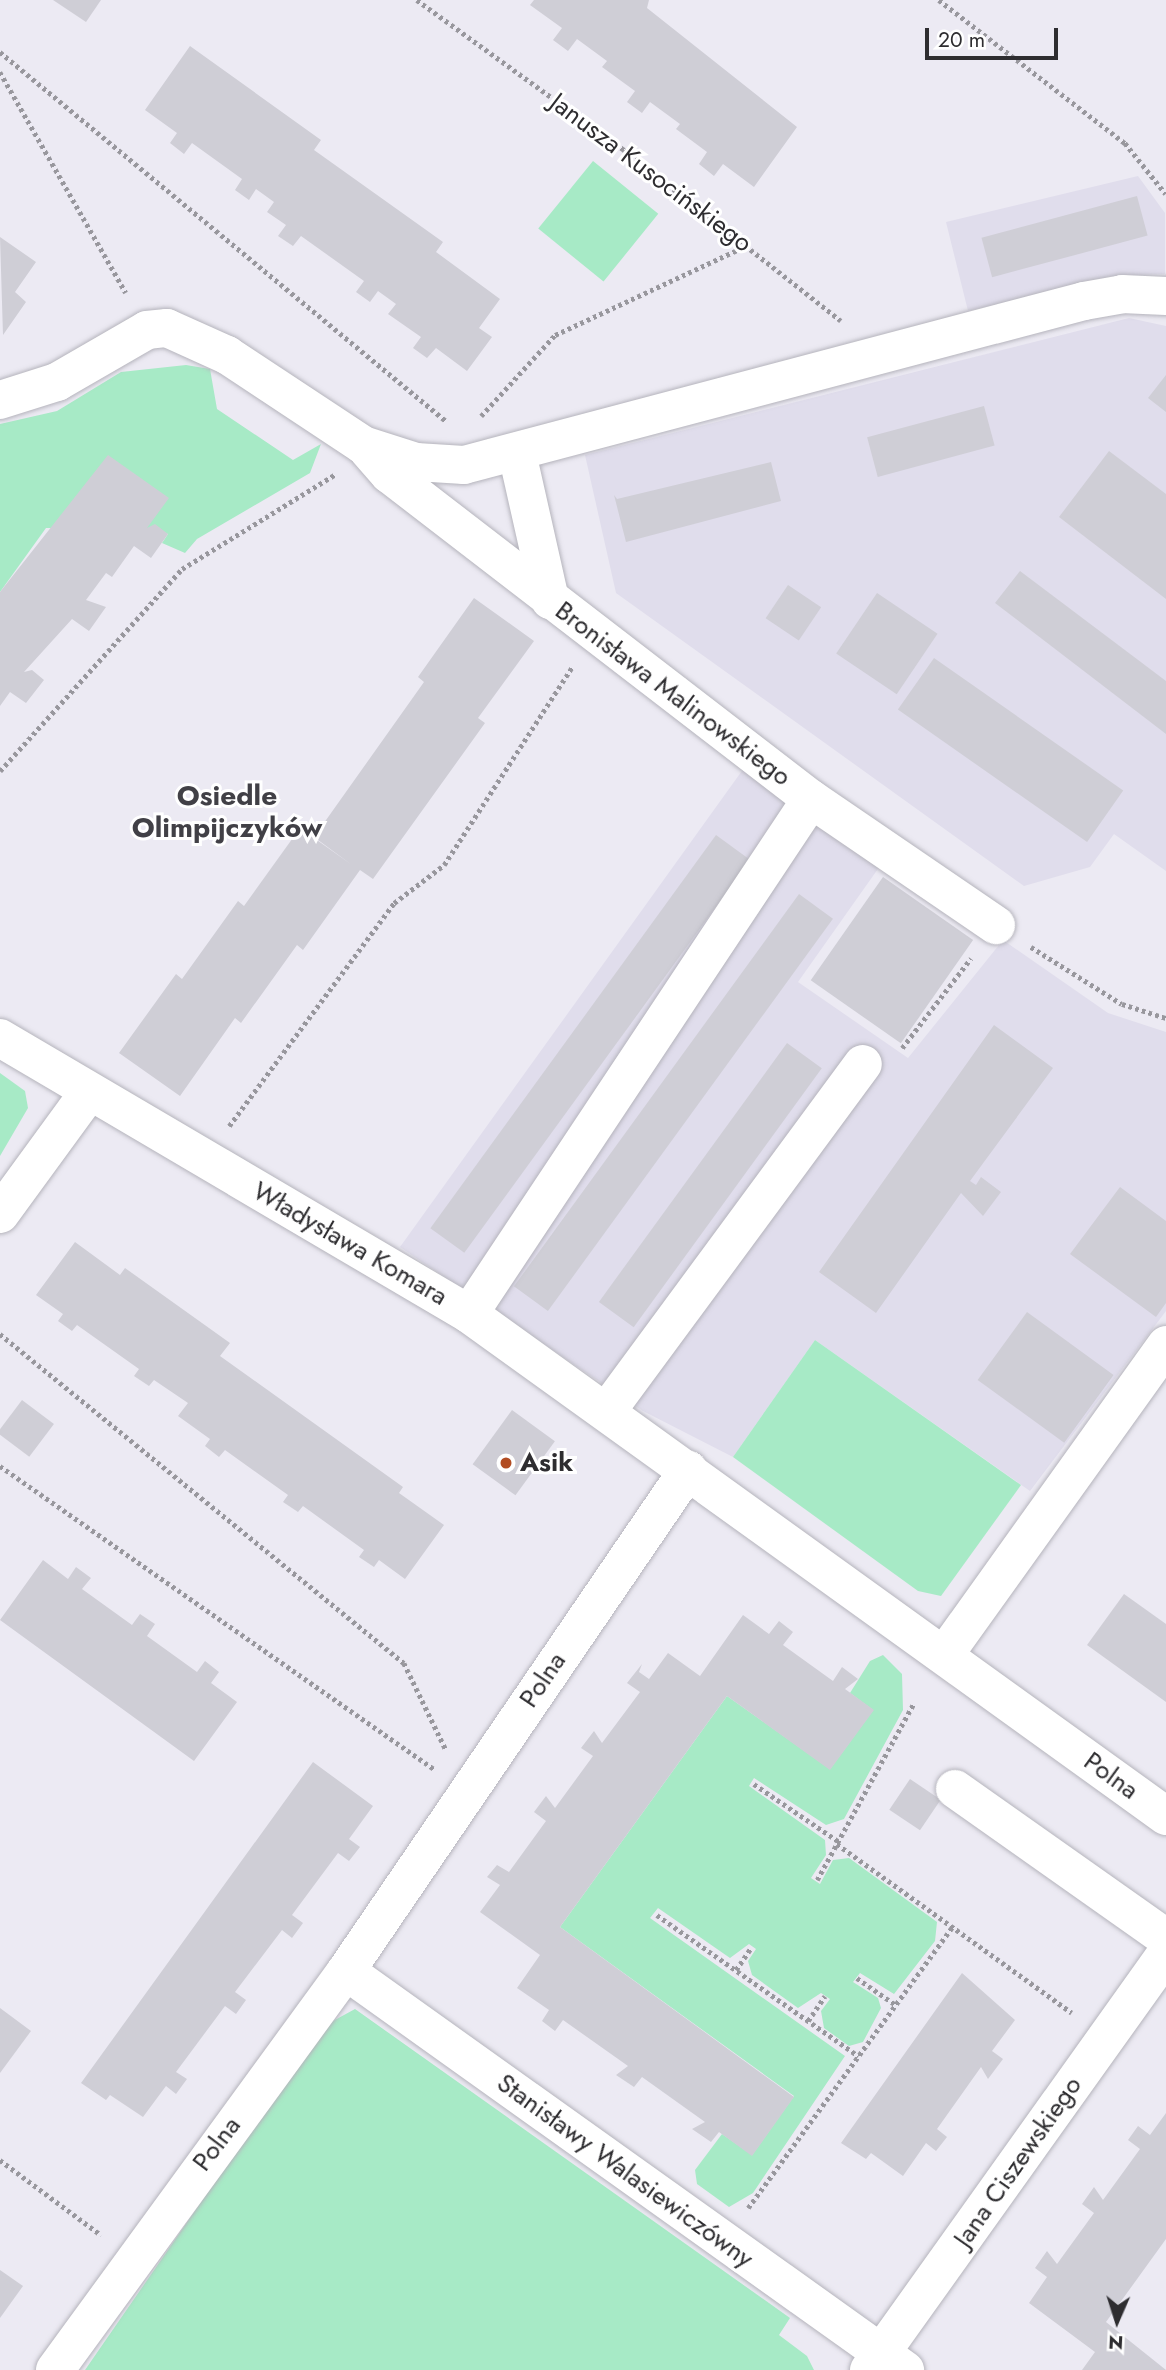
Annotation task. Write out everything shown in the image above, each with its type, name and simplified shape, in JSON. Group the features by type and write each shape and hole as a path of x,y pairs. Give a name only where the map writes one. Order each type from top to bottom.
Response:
{"street":[{"path":"356,441 444,467 501,457 1096,299 1166,296"},
{"path":"0,400 57,382 147,330"},
{"name":"Bronisława Malinowskiego","path":"147,330 189,334 356,441 389,474 562,610 811,799 996,925"},
{"path":"501,457 562,610"},
{"path":"469,1314 811,799"},
{"name":"Władysława Komara","path":"0,1038 203,1160 469,1314 688,1470"},
{"path":"607,1411 863,1064"},
{"path":"0,1214 89,1092"},
{"path":"945,1654 1166,1345"},
{"name":"Polna","path":"55,2370 133,2258 346,1971 688,1470 1166,1816"},
{"path":"954,1789 1166,1938"},
{"name":"Jana Ciszewskiego","path":"885,2364 1166,1954"},
{"name":"Stanisławy Walasiewiczówny","path":"346,1971 885,2364"}],"path":[{"name":"Janusza Kusocińskiego","path":"417,0 748,245 879,355"},
{"path":"939,0 1125,143 1166,194"},
{"path":"0,51 501,457"},
{"path":"0,72 147,330"},
{"path":"474,419 555,335 748,245"},
{"path":"0,771 182,569 329,478 356,441"},
{"path":"203,1160 394,903 444,865 573,667 579,648 562,610"},
{"path":"863,1064 893,1059 996,925 1122,1004 1166,1018"},
{"path":"0,1334 404,1662 466,1792"},
{"path":"0,1466 466,1792"},
{"path":"817,1880 914,1703"},
{"path":"754,1784 1085,2023"},
{"path":"657,1915 858,2056"},
{"path":"740,2221 953,1927"},
{"path":"736,1970 751,1948"},
{"path":"857,1978 896,2005"},
{"path":"808,2021 825,1996"},
{"path":"0,2160 133,2258"}],"shaded area":[{"path":"1138,176 1165,213 1165,274 1111,276 968,311 946,222"},
{"path":"1129,318 1166,326 1166,871 1114,834 1090,867 1024,886 616,593 585,455"},
{"path":"744,768 880,866 798,982 908,1058 1003,940 1108,1013 1166,1032 1166,1311 1030,1491 815,1340 733,1457 643,1411 400,1247"}],"green space":[{"path":"593,161 658,214 604,281 538,229"},
{"path":"186,365 210,369 217,409 293,460 321,444 310,473 197,539 185,553 162,543 168,534 147,528 46,528 0,592 0,424 57,411 121,372"},
{"path":"0,1073 25,1091 28,1108 0,1156"},
{"path":"815,1340 1021,1485 941,1596 918,1591 733,1457"},
{"path":"883,1655 902,1674 903,1710 844,1819 826,1825 754,1778 749,1786 825,1840 826,1855 811,1878 820,1884 833,1860 849,1858 937,1922 935,1941 894,1994 860,1973 853,1982 878,1998 881,2008 863,2042 849,2046 824,2028 821,2011 830,1999 821,1993 798,2008 752,1975 748,1961 756,1949 749,1944 730,1958 658,1908 650,1918 845,2056 753,2193 729,2207 697,2184 695,2170 722,2134 752,2155 794,2096 560,1927 727,1696 830,1769 873,1710 850,1693 870,1661"},
{"path":"355,2009 790,2318 779,2335 807,2356 814,2370 85,2370 322,2027"}],"building":[{"path":"53,0 101,0 86,22"},
{"path":"534,0 649,0 647,8 797,127 754,187 723,164 714,176 699,164 707,152 676,129 680,124 650,102 642,113 627,102 635,91 602,67 607,61 577,39 568,51 553,40 562,28 530,5"},
{"path":"190,46 321,140 314,150 443,242 436,252 500,299 479,328 492,337 467,371 436,348 427,358 413,348 421,337 388,314 396,304 378,291 370,302 356,292 364,281 301,236 293,246 278,236 286,225 267,212 274,202 256,189 249,200 235,190 242,179 192,143 184,154 170,143 177,133 145,110"},
{"path":"1137,196 1148,236 992,277 981,238"},
{"path":"0,237 36,262 15,292 26,302 3,335"},
{"path":"1166,375 1166,412 1148,398"},
{"path":"984,406 995,446 878,477 867,437"},
{"path":"1109,451 1166,494 1166,599 1059,517"},
{"path":"108,455 169,498 147,528 155,524 168,534 151,558 134,546 112,577 106,573 86,600 106,607 89,631 72,619 24,672 32,670 44,680 26,703 10,692 0,706 0,592"},
{"path":"771,462 781,501 626,542 614,495 617,499"},
{"path":"1020,571 1166,681 1166,734 995,603"},
{"path":"788,585 821,607 799,641 766,618"},
{"path":"877,593 938,634 897,694 836,654"},
{"path":"474,598 534,641 478,718 485,723 373,879 360,870 303,950 297,945 241,1023 235,1018 180,1096 119,1053 176,974 182,979 238,901 244,906 300,828 352,865 314,837 424,682 418,677"},
{"path":"934,658 1123,790 1087,842 898,710"},
{"path":"716,835 750,860 464,1253 430,1228"},
{"path":"883,877 973,940 901,1043 811,980"},
{"path":"799,894 833,919 548,1311 514,1286"},
{"path":"994,1025 1053,1068 970,1181 976,1185 981,1177 1001,1192 983,1216 961,1193 876,1313 819,1272"},
{"path":"787,1043 822,1068 634,1327 599,1302"},
{"path":"1120,1187 1166,1221 1166,1303 1156,1317 1070,1254"},
{"path":"75,1242 120,1275 125,1268 230,1343 220,1356 403,1487 399,1493 444,1525 405,1579 379,1560 374,1567 359,1557 364,1550 303,1506 298,1512 283,1502 288,1495 225,1450 219,1457 205,1446 210,1439 178,1416 188,1403 154,1380 149,1386 134,1376 139,1369 77,1325 72,1331 58,1321 63,1314 36,1295"},
{"path":"1027,1312 1114,1375 1064,1443 978,1380"},
{"path":"22,1400 54,1424 29,1457 0,1435 0,1429"},
{"path":"512,1410 555,1441 515,1495 473,1464"},
{"path":"43,1560 68,1579 76,1567 91,1578 82,1589 132,1625 140,1614 155,1624 147,1636 197,1672 205,1661 219,1672 211,1683 237,1702 194,1761 0,1620"},
{"path":"1124,1594 1166,1624 1166,1702 1087,1645"},
{"path":"743,1615 769,1634 779,1621 793,1632 783,1645 833,1681 842,1667 858,1679 845,1689 874,1710 830,1770 727,1696 560,1927 794,2097 752,2156 719,2132 711,2142 692,2129 705,2122 642,2077 634,2087 616,2075 628,2066 563,2020 555,2031 542,2021 549,2010 517,1988 540,1955 480,1912 500,1885 487,1877 497,1865 509,1872 546,1821 534,1812 546,1796 555,1808 593,1756 581,1748 594,1731 602,1743 640,1692 627,1683 642,1664 639,1672 649,1679 668,1653 700,1676"},
{"path":"313,1762 373,1806 349,1839 360,1847 349,1861 338,1853 292,1915 303,1923 292,1938 282,1930 235,1992 246,2000 236,2014 225,2006 176,2072 187,2079 176,2094 166,2086 143,2117 110,2095 106,2100 81,2083"},
{"path":"910,1779 941,1800 920,1830 889,1810"},
{"path":"962,1973 1015,2020 992,2051 1003,2059 988,2079 981,2067 937,2129 947,2137 936,2151 926,2143 903,2176 871,2153 866,2159 841,2143"},
{"path":"0,2008 31,2031 0,2073"},
{"path":"1166,2113 1166,2239 1106,2322 1166,2370 1082,2370 1095,2352 1029,2303 1047,2277 1035,2268 1047,2251 1057,2264 1094,2213 1082,2204 1094,2187 1103,2200 1140,2149 1128,2140 1138,2126 1150,2135"},
{"path":"0,2270 23,2286 0,2318"}],"place":[{"name":"Asik","path":"506,1463"}],"district":[{"name":"Osiedle Olimpijczyków","path":"227,812"}]}
